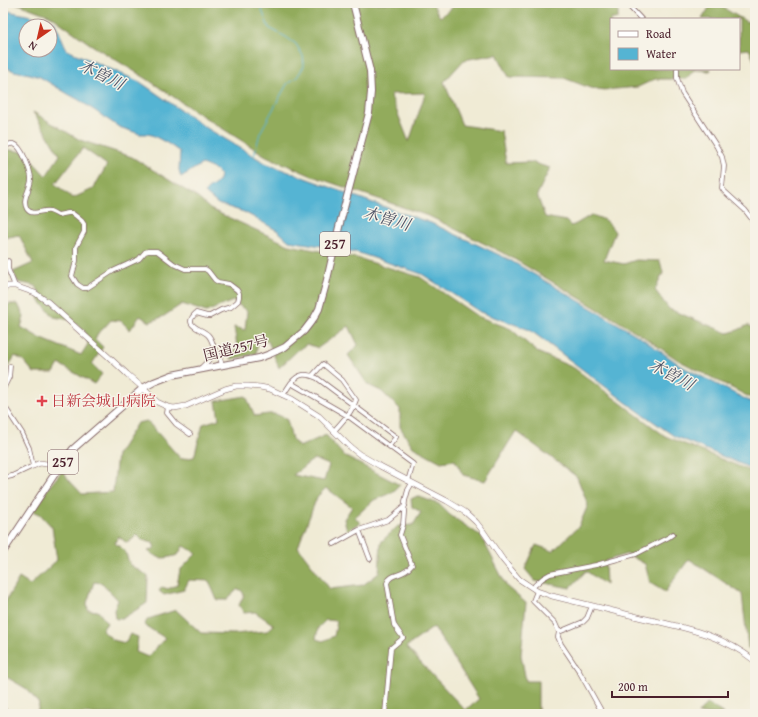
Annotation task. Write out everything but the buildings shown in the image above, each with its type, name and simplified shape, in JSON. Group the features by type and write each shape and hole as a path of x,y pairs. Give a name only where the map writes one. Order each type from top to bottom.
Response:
{"highway":[{"name":"国道257号","path":"3,552 73,449 143,388 165,378 259,358 270,354 288,345 304,331 314,318 326,284 368,113 370,71 353,3"}],"street":[{"path":"626,3 640,18"},
{"path":"677,70 677,78 682,93 722,157 724,166 722,188 745,210 755,223"},
{"path":"3,148 10,144 14,144 19,147 23,154 30,172 31,180 26,196 26,208 28,211 33,213 49,210 58,215 72,213 84,224 84,232 76,247 76,261 72,276 81,287 90,287 100,279 139,259 145,252 157,251 174,264 185,269 205,269 218,282 229,284 237,290 239,297 236,304 232,307 221,310 210,316 196,313 191,319 193,326 207,334 219,355 222,365"},
{"path":"8,261 8,269 15,286"},
{"path":"3,289 8,286 15,286 35,293 48,302 157,402 168,407 174,408 186,406 225,389 236,386 270,389 292,399 312,411 359,454 455,506 471,517 483,531 514,575 537,591 700,632 728,643 755,661"},
{"path":"198,370 211,359 215,350"},
{"path":"312,376 323,364 342,380 356,400 348,416 334,431"},
{"path":"3,389 9,377 10,366"},
{"path":"283,395 295,378 304,374 317,378 396,437 388,446"},
{"path":"291,383 348,416 412,464 403,525 400,535 412,565 407,570 390,577 387,583 394,625 403,638 391,648 385,714"},
{"path":"3,404 22,433 29,448 33,466"},
{"path":"168,407 167,413 176,424 190,434"},
{"path":"3,478 12,476 40,463 60,466"},
{"path":"334,544 359,530 388,520 405,506"},
{"path":"359,530 370,559"},
{"path":"535,585 550,574 596,565 636,554 673,534"},
{"path":"537,591 533,601 555,623 559,632 558,637 561,644 579,671 603,714"},
{"path":"559,632 583,622 587,618 592,606"},
{"path":"3,709 8,714"}],"green space":[{"path":"16,3 432,3 440,17 453,7 449,3 614,3 618,9 618,18 610,18 610,70 694,70 686,79 655,79 638,87 605,90 590,88 564,78 509,77 497,54 464,60 444,82 462,125 501,131 506,163 531,162 550,168 537,195 545,217 566,221 571,226 591,215 602,219 610,225 615,232 604,260 624,264 636,260 660,261 663,273 655,290 669,309 728,333 748,325 755,329 755,400 678,360 638,333 509,256 431,217 312,176 266,156 90,44 58,21 58,18 54,18","holes":["425,93 409,142 390,94"]},
{"path":"712,3 715,3 747,22 755,17 755,63 749,49 740,50 740,18 703,18"},
{"path":"33,112 80,140 132,157 198,198 210,209 289,245 357,258 420,277 477,316 511,329 537,352 574,368 665,436 755,473 755,650 748,648 742,594 689,559 665,592 650,583 645,564 627,554 605,561 606,585 586,571 570,588 535,581 525,569 536,545 553,551 579,526 588,505 577,477 516,431 485,481 463,475 455,460 441,462 413,447 400,427 400,409 381,391 368,385 348,355 358,345 349,326 318,348 307,344 298,350 279,368 268,341 258,341 256,354 231,359 237,346 234,327 245,330 247,311 233,301 206,312 182,304 164,316 150,322 140,316 130,330 121,321 111,320 98,333 95,339 103,347 92,364 102,374 94,384 59,364 54,373 34,373 23,360 15,356 3,375 3,306 18,304 24,317 21,327 40,338 81,355 88,344 85,332 71,320 54,317 38,299 39,292 36,286 18,282 13,272 33,263 19,235 3,237 3,149 24,152 46,176 60,155","holes":["83,148 107,165 93,189 73,198 55,184"]},
{"path":"246,396 255,416 275,414 287,420 292,439 299,447 326,435 344,456 400,485 393,492 374,500 355,517 361,523 347,530 344,519 352,507 326,488 317,497 298,547 330,589 363,585 379,573 381,542 398,526 413,525 421,512 412,507 411,499 417,496 439,504 450,515 481,536 507,587 526,603 521,655 526,681 538,681 538,708 540,714 37,714 39,704 27,689 3,675 3,606 19,578 30,585 57,560 52,527 40,514 33,511 48,488 63,470 68,479 82,494 113,492 117,455 137,423 147,421 181,459 194,457 203,424 219,419 216,401","holes":["314,459 329,465 324,481 293,475","137,535 142,540 153,543 155,548 148,551 162,558 178,555 183,546 197,553 180,570 177,585 168,589 162,587 159,591 164,595 184,590 189,580 209,581 217,600 226,600 238,589 242,591 244,595 239,605 244,613 255,612 274,625 267,631 234,634 201,633 176,610 148,619 144,625 165,638 148,657 136,652 138,637 130,634 125,643 113,640 102,630 107,623 98,611 88,610 87,603 94,582 102,583 118,600 114,610 115,618 117,619 125,617 147,603 148,576 130,565 125,551 115,543 118,536 127,543","326,620 337,621 334,636 323,641 316,639 318,628","434,627 479,699 465,710 406,647"]},
{"path":"707,703 724,714 698,714"}],"water":[{"name":"木曽川","path":"3,10 40,18 18,18 18,58 58,58 58,30 67,50 140,82 205,127 267,164 431,223 508,259 640,337 683,367 755,404 755,470 674,436 627,403 530,330 480,312 422,274 356,252 339,251 322,246 289,241 278,231 244,212 218,204 205,193 206,190 215,184 219,179 220,175 216,170 202,164 181,177 179,170 180,152 167,143 152,135 140,134 119,127 79,100 40,77 14,71 3,66"}],"waterway":[{"path":"254,156 260,133 287,84 297,77 304,66 303,56 296,44 269,28 259,3"}],"place":[{"name":"日新会城山病院","path":"42,401"}]}
